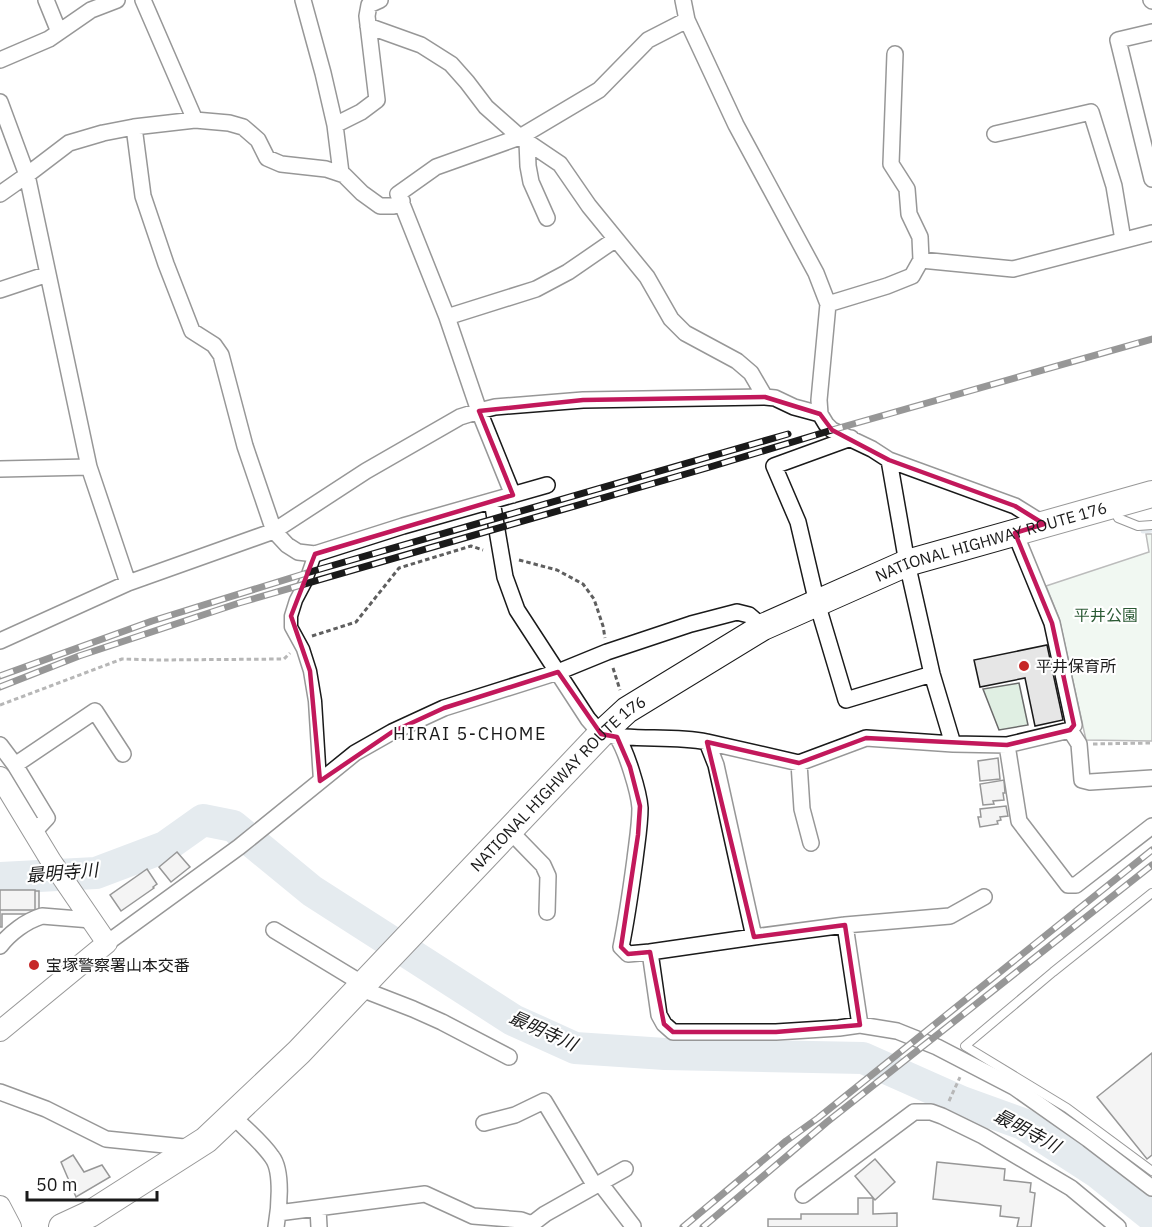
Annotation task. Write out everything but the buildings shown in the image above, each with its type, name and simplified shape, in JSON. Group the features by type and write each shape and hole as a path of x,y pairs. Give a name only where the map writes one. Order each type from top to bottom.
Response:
{"highway":[{"name":"NATIONAL HIGHWAY ROUTE 176","path":"62,1227 90,1214 206,1140 299,1052 509,830 609,736 627,710 763,627 907,563 1152,494"}],"street":[{"path":"46,0 59,32"},
{"path":"0,60 49,39 91,10 117,0"},
{"path":"143,0 195,120"},
{"path":"303,0 335,125 341,173"},
{"path":"683,0 687,20 736,125 816,273 828,304 819,400 820,414 826,424 832,430 889,460 1015,506 1044,524"},
{"path":"335,125 361,112 377,100 367,16 371,2"},
{"path":"513,495 479,411 447,317 398,194 435,166 524,139 599,90 648,40 687,20"},
{"path":"368,26 421,45 452,64 486,107 524,139 560,164 589,206 646,277 671,320 685,333 737,361 751,373 765,397"},
{"path":"1152,32 1118,40 1152,179"},
{"path":"828,304 912,276 921,260 920,237 909,214 907,189 891,164 895,54"},
{"path":"0,102 27,176 89,467 128,583"},
{"path":"995,134 1090,112 1114,186 1123,240"},
{"path":"0,194 69,143 134,127 195,120 229,123 243,127 258,140 267,158 281,164 341,173 380,206 394,206 402,201"},
{"path":"134,127 143,196 166,264 192,331 214,345 221,355 245,446 274,531 287,545 298,552 315,554 547,485"},
{"path":"524,139 531,182 547,218"},
{"path":"921,260 1013,269 1152,233"},
{"path":"447,317 536,289 568,272 616,239"},
{"path":"0,290 48,274"},
{"path":"0,641 128,583 274,531 366,471 460,417 479,411 495,407 583,400 765,397 775,398 794,407 820,414"},
{"path":"851,438 774,466 798,522 817,603 846,700 932,674"},
{"path":"889,460 907,563 932,674 953,744"},
{"path":"0,469 89,467"},
{"path":"492,501 505,577 517,610 588,719 621,743 630,767 640,806 628,911 621,947 628,954 845,925 950,916 984,897"},
{"path":"609,736 693,739 799,763 866,738 1007,745 1070,730 1074,725 1052,623 1016,533"},
{"path":"315,554 305,584 296,600 291,616 291,627 300,643 310,671 315,701 320,781"},
{"path":"0,1031 107,943 239,847 355,753 392,732 444,708 558,672 607,652 691,624 737,612 749,615 763,627"},
{"path":"8,771 95,711 123,754"},
{"path":"1070,730 1079,744 1082,780 1090,782 1152,778"},
{"path":"707,742 716,765 754,937"},
{"path":"0,745 8,771 34,832 107,943"},
{"path":"1007,745 1019,821 1068,885 1076,885 1152,826"},
{"path":"799,763 802,809 811,843"},
{"path":"509,830 543,865 548,876 547,912"},
{"path":"0,946 34,918 42,916 91,920"},
{"path":"845,925 860,1025"},
{"path":"274,930 361,986 509,1057"},
{"path":"650,952 659,1015 664,1024 673,1032 776,1032 860,1025 897,1031 938,1047 1014,1087 1152,1188"},
{"path":"0,1092 46,1109 106,1139 194,1148"},
{"path":"484,1123 515,1115 544,1101 597,1184 633,1226"},
{"path":"803,1195 914,1112 931,1112 983,1136 1071,1188 1118,1227"},
{"path":"232,1115 274,1158 278,1173 277,1220 318,1208 425,1194 473,1216 521,1220 533,1226 545,1214 625,1169"},
{"path":"0,1206 11,1227"},
{"path":"318,1208 320,1227"}],"lane":[{"path":"1111,506 1118,518 1138,526 1152,525"},
{"path":"1152,893 965,1046 1067,1108 1152,1172"}],"path":[{"path":"0,705 122,659 284,659 300,643 314,634 356,622 399,568 471,546 557,570 583,584 594,598 603,626 607,652 627,710"},
{"path":"1079,744 1152,744"},
{"path":"946,1107 960,1076"}],"highlighted area":[{"path":"765,397 820,414 832,430 889,460 1015,506 1044,524 1015,533 1052,623 1074,725 1070,730 1007,745 866,738 799,763 707,742 754,937 845,925 860,1025 776,1032 673,1032 664,1024 650,952 628,954 621,947 638,835 640,806 630,767 617,737 601,734 558,672 444,708 392,732 320,781 310,671 291,616 315,554 513,495 479,411 583,400"}],"green space":[{"name":"平井公園","path":"1146,534 1152,534 1152,741 1086,740 1059,618 1046,586 1149,552"},
{"path":"1019,683 1028,725 999,730 983,689"}],"waterway":[{"path":"1143,531 1152,530"},
{"name":"最明寺川","path":"0,878 96,873 165,847 203,820 233,826 312,891 513,1020 575,1048 665,1054 863,1058 962,1102 1023,1124 1097,1172 1152,1216"}],"railway":[{"path":"0,687 79,656 239,603 1152,339"},
{"path":"0,676 152,621 310,572 788,434"},
{"path":"683,1227 786,1141 818,1118 1152,850"},
{"path":"703,1227 827,1122 1152,865"}],"place":[{"name":"平井保育所","path":"1024,666"},
{"name":"宝塚警察署山本交番","path":"34,965"}],"district":[{"name":"HIRAI 5-CHOME","path":"470,734"}]}
